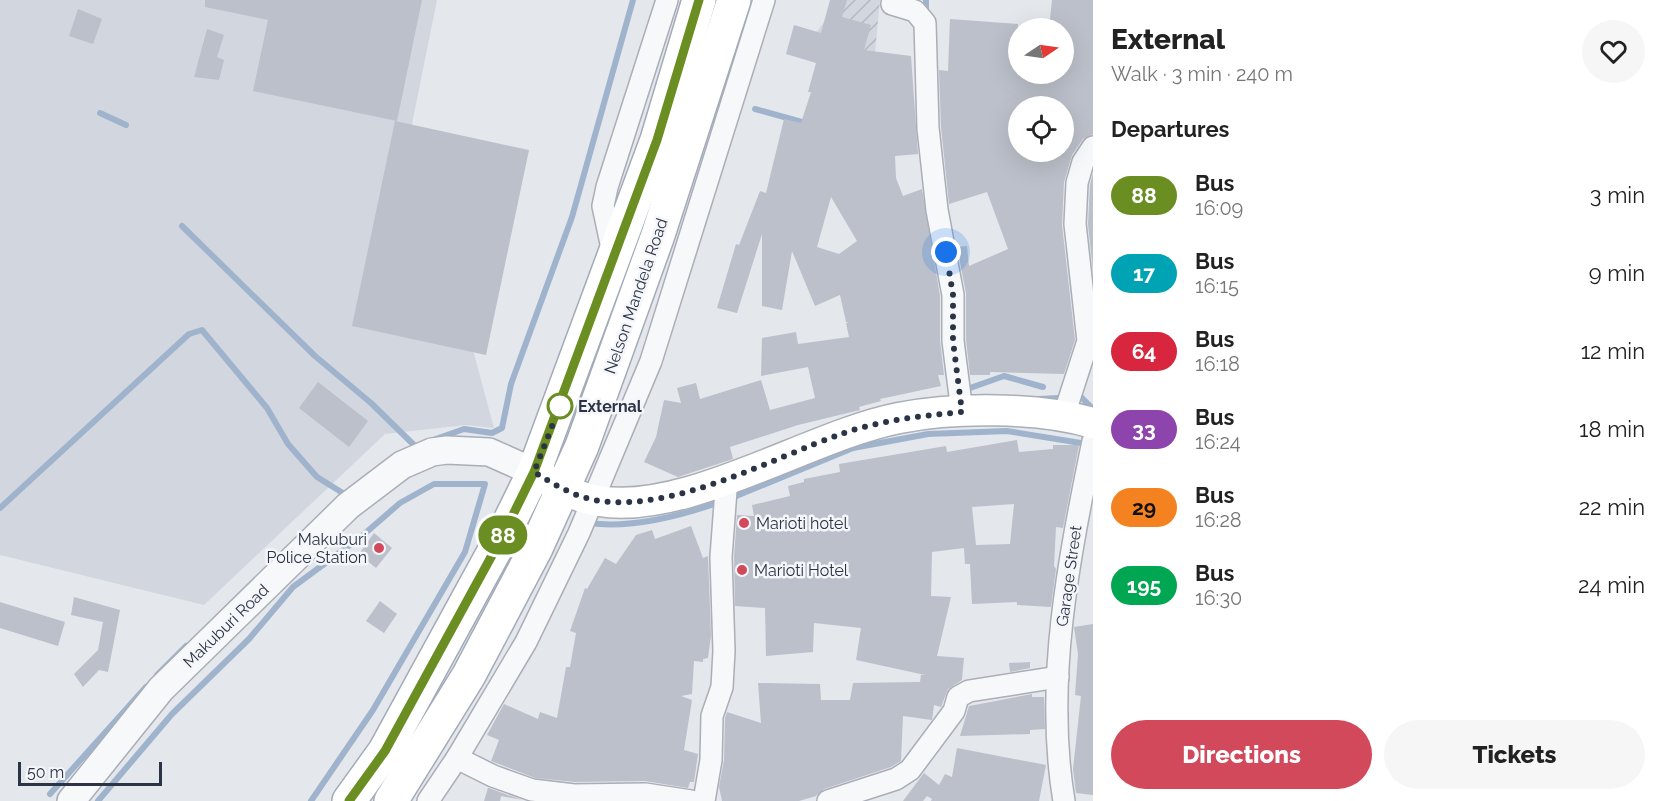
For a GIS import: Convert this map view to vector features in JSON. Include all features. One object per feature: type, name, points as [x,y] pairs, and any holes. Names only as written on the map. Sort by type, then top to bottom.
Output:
[{"type":"main road","name":"Nelson Mandela Road","points":[[349,801],[385,751],[502,537],[534,472],[657,140],[699,0]]},
{"type":"main road","name":"Nelson Mandela Road","points":[[391,801],[469,675],[536,548],[582,446],[658,235],[734,0]]},
{"type":"main road","points":[[534,472],[561,489],[593,500],[630,502],[689,491],[842,434],[899,417],[962,412],[1064,415],[1093,423]]},
{"type":"street","points":[[614,259],[603,206],[605,196],[667,0]]},
{"type":"street","points":[[428,801],[458,758],[526,642],[593,500],[651,361],[764,0]]},
{"type":"street","points":[[892,4],[915,11],[925,23],[928,128],[937,210],[953,295],[953,341],[962,412]]},
{"type":"street","points":[[1064,415],[1088,341],[1075,224],[1077,183],[1083,162],[1093,147]]},
{"type":"street","name":"Garage Street","points":[[1064,801],[1057,759],[1061,632],[1078,515],[1093,441]]},
{"type":"street","name":"Makuburi Road","points":[[71,801],[161,689],[191,658],[348,506],[402,465],[432,452],[447,450],[489,452],[534,472]]},
{"type":"street","points":[[704,801],[711,760],[712,716],[722,687],[724,651],[721,557],[727,477]]},
{"type":"street","points":[[828,801],[896,779],[910,770],[954,711],[958,697],[982,688],[1058,677]]},
{"type":"street","points":[[458,758],[493,776],[532,790],[574,795],[645,794],[691,801]]},
{"type":"shaded area","points":[[0,0],[437,0],[412,124],[494,428],[466,425],[385,434],[204,605],[0,555]]},
{"type":"shaded area","points":[[831,0],[880,0],[875,53],[812,39],[826,19]]},
{"type":"building","points":[[205,0],[422,0],[397,121],[253,91],[268,20],[205,7]]},
{"type":"building","points":[[830,0],[847,0],[842,17],[871,25],[864,50],[911,56],[918,154],[895,156],[896,178],[903,196],[922,189],[940,296],[940,341],[944,375],[938,375],[941,386],[880,399],[881,401],[859,407],[860,410],[798,425],[730,447],[733,459],[678,477],[644,462],[656,437],[664,400],[681,403],[677,388],[696,383],[700,399],[761,380],[770,410],[815,398],[808,367],[761,376],[762,338],[796,332],[798,344],[849,337],[846,323],[849,322],[846,322],[840,295],[815,306],[792,251],[782,310],[762,306],[762,234],[737,313],[717,308],[736,244],[739,245],[760,191],[766,193],[784,119],[801,123],[811,92],[808,92],[816,63],[786,54],[794,25],[821,33]],"holes":[[[831,197],[857,241],[839,254],[817,247]]]},
{"type":"building","points":[[1052,0],[1093,0],[1093,134],[1083,139],[1074,152],[1074,96],[1008,96],[1008,162],[1070,162],[1064,182],[1062,225],[1075,340],[1064,374],[990,372],[990,375],[970,375],[966,340],[966,293],[957,247],[967,246],[969,266],[1008,249],[987,192],[949,204],[941,127],[939,70],[948,71],[950,19],[1008,23],[1008,84],[1074,84],[1074,18],[1050,18]]},
{"type":"building","points":[[78,9],[102,19],[93,44],[69,36]]},
{"type":"building","points":[[207,29],[224,35],[217,57],[224,60],[219,80],[194,77]]},
{"type":"building","points":[[395,121],[529,150],[486,355],[352,326]]},
{"type":"building","points":[[1093,173],[1093,271],[1088,224],[1090,185]]},
{"type":"building","points":[[318,382],[368,421],[349,447],[299,408]]},
{"type":"building","points":[[1017,440],[1019,452],[1053,449],[1053,445],[1079,445],[1063,528],[1056,527],[1054,566],[1056,569],[1051,607],[1017,605],[1017,602],[972,604],[970,564],[965,564],[964,548],[932,552],[931,596],[951,597],[937,656],[964,658],[962,680],[948,689],[941,707],[934,705],[932,720],[903,716],[901,761],[891,767],[824,789],[816,796],[799,801],[722,801],[719,787],[724,760],[725,718],[727,712],[761,723],[758,683],[820,684],[821,700],[850,700],[853,683],[920,682],[921,675],[925,675],[856,660],[861,628],[814,623],[813,652],[766,656],[765,608],[735,606],[734,557],[737,515],[754,516],[752,505],[790,496],[788,486],[804,482],[804,479],[840,472],[839,464],[946,446],[947,452]],"holes":[[[1014,504],[1010,544],[976,545],[972,507]]]},
{"type":"building","points":[[691,526],[703,558],[708,556],[711,635],[708,658],[703,659],[703,662],[694,661],[692,694],[681,696],[692,700],[684,750],[698,754],[694,782],[690,782],[688,788],[645,781],[575,782],[535,778],[491,761],[499,740],[487,735],[504,704],[538,719],[540,712],[557,718],[566,667],[570,667],[576,633],[570,631],[585,588],[587,589],[605,558],[616,564],[636,535],[652,530],[655,539]]},
{"type":"building","points":[[374,533],[392,548],[376,568],[359,554]]},
{"type":"building","points":[[74,597],[120,610],[108,672],[99,670],[83,687],[74,674],[98,650],[103,622],[71,615]]},
{"type":"building","points":[[380,601],[397,614],[384,633],[366,621]]},
{"type":"building","points":[[0,602],[65,622],[58,646],[0,628]]},
{"type":"building","points":[[1093,624],[1093,795],[1076,793],[1073,769],[1081,696],[1075,695],[1078,654],[1074,627]]},
{"type":"building","points":[[1030,662],[1030,668],[1010,672],[1009,663]]},
{"type":"building","points":[[1032,694],[1032,697],[1044,697],[1045,729],[1030,730],[1030,734],[960,736],[969,706]]},
{"type":"building","points":[[957,748],[1046,765],[1039,801],[931,801],[932,799],[927,796],[923,801],[903,801],[924,773],[939,785],[945,774],[952,777]]},
{"type":"building","points":[[488,788],[522,800],[501,796],[500,801],[484,801]]},
{"type":"waterway","points":[[433,440],[464,429],[492,433],[502,428],[511,384],[572,217],[633,0]]},
{"type":"waterway","points":[[926,0],[926,14]]},
{"type":"waterway","points":[[755,109],[809,124]]},
{"type":"waterway","points":[[100,113],[126,125]]},
{"type":"waterway","points":[[182,226],[315,356],[371,403],[416,447],[420,445]]},
{"type":"waterway","points":[[0,508],[189,334],[202,330],[267,408],[288,444],[317,477],[346,495]]},
{"type":"waterway","points":[[963,386],[970,388],[1004,376],[1043,387]]},
{"type":"waterway","points":[[1077,393],[1093,409]]},
{"type":"waterway","points":[[1040,399],[1058,398]]},
{"type":"waterway","points":[[729,499],[853,448],[928,434],[1007,431],[1087,444]]},
{"type":"waterway","points":[[98,801],[172,714],[249,639],[293,587],[362,536],[400,503],[434,484],[485,484],[465,552],[373,710],[311,801]]},
{"type":"waterway","points":[[589,523],[638,523],[689,512],[720,502]]},
{"type":"waterway","points":[[157,675],[186,646]]},
{"type":"waterway","points":[[50,794],[146,687]]},
{"type":"bus line","name":"88","points":[[349,801],[385,751],[502,537],[534,472],[657,140],[699,0]]},
{"type":"place","name":"External","points":[[560,406]]},
{"type":"place","name":"Marioti hotel","points":[[744,523]]},
{"type":"place","name":"Makuburi Police Station","points":[[379,548]]},
{"type":"place","name":"Marioti Hotel","points":[[742,570]]},
{"type":"route","points":[[560,406],[534,472],[561,489],[602,502],[630,502],[689,491],[842,434],[899,417],[962,412],[953,341],[953,295],[946,252]]}]
